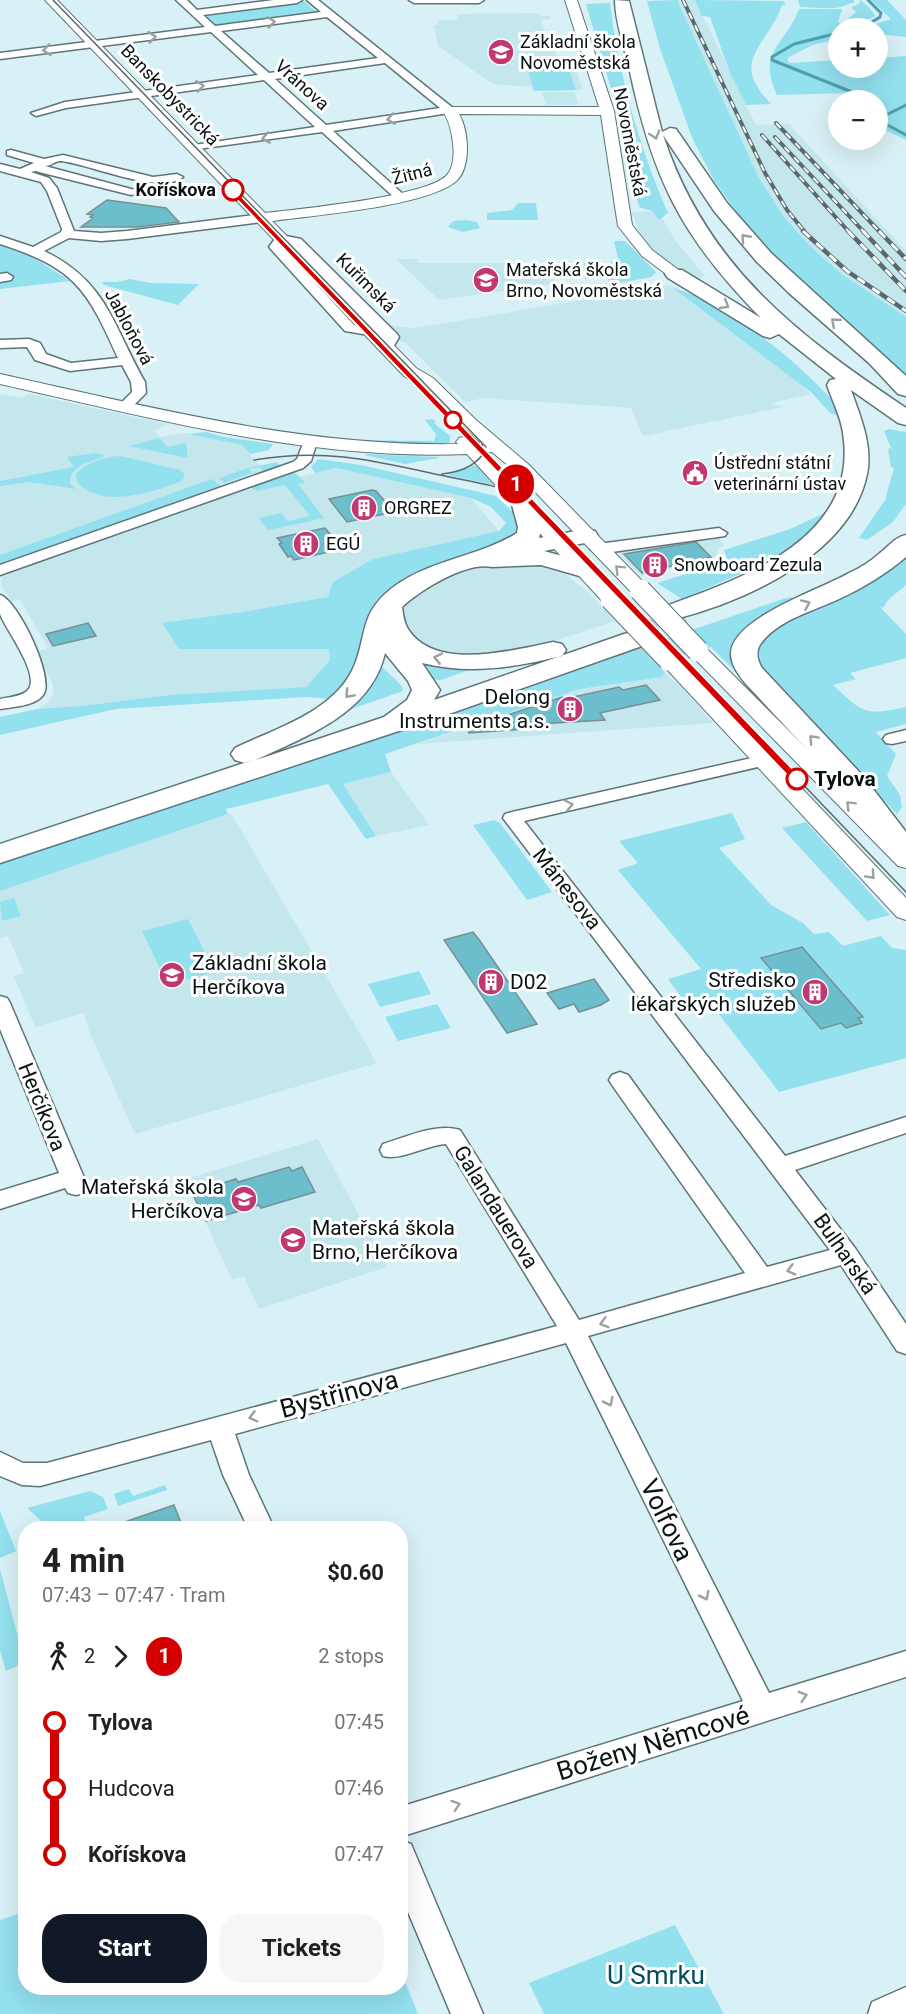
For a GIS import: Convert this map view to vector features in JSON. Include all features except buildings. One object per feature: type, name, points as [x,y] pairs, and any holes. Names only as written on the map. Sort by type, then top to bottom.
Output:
[{"type":"highway","points":[[629,1],[670,133],[696,198],[711,223],[740,263],[777,302],[862,372],[897,408]]},
{"type":"highway","points":[[629,1],[651,122],[669,178],[700,233],[754,298],[769,321],[855,405],[876,440]]},
{"type":"highway","points":[[670,133],[713,200],[746,240],[781,275],[875,357],[906,389]]},
{"type":"highway","points":[[675,274],[802,353],[843,382],[897,408]]},
{"type":"highway","points":[[754,298],[833,366],[897,408]]},
{"type":"highway","points":[[491,558],[528,536],[530,526],[524,505]]},
{"type":"highway","points":[[866,508],[843,537],[804,562],[681,616],[806,580],[837,567],[887,537],[906,519]]},
{"type":"highway","points":[[245,754],[320,717],[342,702],[356,687],[366,671],[375,642],[378,621],[390,612],[404,591],[425,578],[491,558],[548,550],[557,543],[592,542]]},
{"type":"highway","points":[[906,542],[870,572],[765,625],[747,643],[744,655],[747,667],[754,678],[853,782],[906,852]]},
{"type":"highway","points":[[491,558],[541,558],[583,569]]},
{"type":"highway","points":[[0,854],[474,696],[628,634],[500,661],[474,663],[425,655],[412,648],[395,631],[390,612]]},
{"type":"highway","points":[[390,612],[389,631],[393,646],[425,686],[426,695]]},
{"type":"highway","points":[[375,642],[381,654],[404,681],[426,695],[445,700],[474,696]]},
{"type":"highway","points":[[0,835],[578,644]]},
{"type":"highway","points":[[375,730],[410,711],[426,695]]},
{"type":"street","name":"Banskobystrická","points":[[51,0],[262,218]]},
{"type":"street","name":"Vránova","points":[[181,0],[400,197]]},
{"type":"street","points":[[195,12],[297,0]]},
{"type":"street","name":"Žitná","points":[[262,218],[400,197],[431,190],[445,185],[454,176],[458,166],[460,135],[457,121],[449,110],[312,0]]},
{"type":"street","points":[[414,0],[479,0]]},
{"type":"street","name":"Novoměstská","points":[[571,0],[608,111],[625,226],[646,253],[675,274]]},
{"type":"street","points":[[0,56],[330,14]]},
{"type":"street","points":[[36,113],[65,105],[386,60]]},
{"type":"street","points":[[194,148],[449,110],[608,111]]},
{"type":"street","points":[[11,153],[70,169]]},
{"type":"street","points":[[0,178],[27,172],[55,158],[153,180],[177,177]]},
{"type":"street","points":[[0,167],[131,192]]},
{"type":"street","points":[[27,172],[45,180],[53,190],[68,229],[67,234]]},
{"type":"street","points":[[35,251],[67,234],[101,237],[127,236],[262,218]]},
{"type":"street","name":"Kuřimská","points":[[262,218],[281,239],[386,348],[392,337],[297,242],[281,239]]},
{"type":"street","name":"Jabloňová","points":[[0,240],[35,251],[67,269],[87,288],[138,382],[139,393],[125,406]]},
{"type":"street","points":[[0,344],[28,343],[35,346],[40,357],[70,368],[126,361]]},
{"type":"street","points":[[386,348],[414,377],[427,382],[495,446],[522,468],[698,651],[906,861]]},
{"type":"street","points":[[414,377],[411,383],[416,393],[473,450],[557,543],[765,760],[906,912]]},
{"type":"street","points":[[0,379],[264,436],[383,447],[473,450],[495,446]]},
{"type":"street","points":[[0,570],[298,465],[304,461],[310,442]]},
{"type":"street","points":[[592,542],[719,533]]},
{"type":"street","points":[[0,600],[37,668],[41,684],[38,692],[28,698],[0,704]]},
{"type":"street","name":"Mánesova","points":[[765,760],[512,818],[781,1166]]},
{"type":"street","name":"Herčíkova","points":[[0,1003],[74,1183],[0,1200]]},
{"type":"street","points":[[620,1080],[761,1278]]},
{"type":"street","points":[[781,1166],[906,1125]]},
{"type":"street","name":"Galandauerova","points":[[392,1150],[432,1137],[452,1136],[573,1331]]},
{"type":"street","name":"Bulharská","points":[[781,1166],[848,1254],[906,1344]]},
{"type":"street","name":"Bystřinova","points":[[10,1469],[34,1477],[47,1474],[573,1331],[715,1287],[761,1278],[848,1254]]},
{"type":"street","name":"Volfova","points":[[573,1331],[762,1709]]},
{"type":"street","points":[[219,1426],[236,1475],[258,1521]]},
{"type":"street","name":"Boženy Němcové","points":[[408,1820],[906,1664]]},
{"type":"street","points":[[408,1874],[466,2014]]},
{"type":"street","points":[[884,2014],[906,2003]]},
{"type":"shaded area","points":[[676,0],[695,0],[756,125],[789,124],[906,251],[906,317],[843,275],[810,246],[784,217],[758,176]]},
{"type":"shaded area","name":"Základní škola Novoměstská","points":[[539,13],[540,16],[550,16],[551,19],[541,20],[549,44],[553,45],[557,59],[569,59],[574,63],[583,90],[533,91],[531,87],[493,84],[438,46],[434,25],[439,25],[438,20],[458,20],[457,14]]},
{"type":"shaded area","points":[[542,92],[575,92],[578,105],[546,105]]},
{"type":"shaded area","points":[[658,211],[675,240],[706,277],[692,279],[665,262],[645,243],[631,212]]},
{"type":"shaded area","name":"Mateřská škola Brno, Novoměstská","points":[[396,259],[418,259],[418,263],[520,263],[521,276],[554,276],[554,284],[439,300]]},
{"type":"shaded area","points":[[670,285],[716,314],[755,344],[811,394],[772,403],[784,407],[643,436],[631,408],[482,398],[466,403],[406,343],[399,341],[388,325],[412,328],[441,324]]},
{"type":"shaded area","points":[[0,394],[22,398],[29,394],[167,424],[155,431],[160,437],[186,433],[242,445],[265,472],[223,487],[220,485],[0,563]]},
{"type":"shaded area","points":[[336,468],[471,498],[499,531],[373,559],[330,660],[306,687],[169,695],[37,709],[50,701],[53,694],[53,684],[36,652],[48,648],[20,599],[11,601],[1,585],[2,577],[6,572],[219,497]]},
{"type":"shaded area","name":"Snowboard Zezula","points":[[719,537],[724,546],[719,548],[715,557],[641,576],[615,549]]},
{"type":"shaded area","points":[[520,564],[565,574],[589,593],[615,621],[527,650],[455,658],[415,645],[399,611],[420,591],[438,580],[461,572],[487,566]]},
{"type":"shaded area","points":[[665,673],[683,689],[713,723],[418,744],[580,689],[662,677]]},
{"type":"shaded area","points":[[391,772],[429,825],[376,836],[343,784]]},
{"type":"shaded area","name":"Základní škola Herčíkova","points":[[231,813],[377,1063],[135,1134],[89,1031],[84,1013],[35,1027],[14,976],[24,973],[8,936],[0,938],[0,891]]},
{"type":"shaded area","name":"Mateřská škola Brno, Herčíkova","points":[[318,1139],[387,1267],[259,1309],[244,1276],[232,1280],[186,1179]]},
{"type":"green space","points":[[303,0],[318,13],[218,28],[201,13]]},
{"type":"green space","points":[[677,0],[758,176],[784,217],[810,246],[843,275],[906,317],[906,375],[769,250],[747,227],[715,182],[693,140],[660,49],[647,1]]},
{"type":"green space","points":[[695,0],[784,1],[785,5],[782,5],[755,54],[752,64],[752,76],[771,104],[746,105],[730,73],[710,17],[702,16]]},
{"type":"green space","points":[[798,0],[854,0],[854,3],[835,8],[800,7]]},
{"type":"green space","points":[[860,0],[870,8],[875,16],[850,18],[856,12],[851,7],[859,4]]},
{"type":"green space","points":[[871,0],[887,0],[906,20],[906,37],[888,35],[888,20],[891,19]]},
{"type":"green space","points":[[610,3],[619,57],[639,136],[668,213],[659,220],[652,211],[639,207],[617,109],[586,4]]},
{"type":"green space","points":[[799,9],[842,9],[839,18],[828,18],[828,41],[813,45],[787,60],[790,63],[828,61],[828,78],[888,78],[888,57],[906,56],[906,140],[888,131],[888,90],[828,90],[828,94],[777,95],[771,80],[771,58]]},
{"type":"green space","points":[[526,64],[567,64],[576,90],[534,91]]},
{"type":"green space","points":[[518,203],[536,203],[538,220],[487,220],[487,213],[512,210]]},
{"type":"green space","points":[[453,221],[477,222],[480,228],[463,232],[448,227]]},
{"type":"green space","points":[[614,241],[625,241],[656,272],[651,277],[609,285],[607,263],[619,262]]},
{"type":"green space","points":[[0,243],[30,255],[70,281],[0,289]]},
{"type":"green space","points":[[584,263],[606,263],[607,279],[585,279]]},
{"type":"green space","points":[[130,279],[151,283],[199,284],[178,305],[104,285],[102,282]]},
{"type":"green space","points":[[672,287],[706,301],[764,338],[818,385],[849,419],[830,413],[812,393]]},
{"type":"green space","points":[[433,419],[436,422],[434,423],[450,436],[450,442],[440,445],[354,440],[434,441],[436,434],[425,420]]},
{"type":"green space","points":[[889,429],[906,432],[906,504],[893,522],[867,540],[859,538],[885,500],[894,468],[891,467],[888,449],[891,448],[884,431]]},
{"type":"green space","points":[[206,432],[273,444],[269,450],[250,454],[242,445],[189,434]]},
{"type":"green space","points":[[160,438],[167,447],[186,443],[188,458],[129,446]]},
{"type":"green space","points":[[96,453],[105,456],[81,465],[71,474],[70,483],[76,489],[29,482],[0,486],[0,481],[74,467],[67,457]]},
{"type":"green space","points":[[364,455],[439,458],[405,464]]},
{"type":"green space","points":[[120,456],[180,470],[185,474],[182,481],[143,494],[128,496],[100,495],[77,482],[76,474],[85,466],[102,459]]},
{"type":"green space","points":[[318,459],[361,465],[496,496],[513,512],[517,527],[515,536],[520,537],[462,555],[417,573],[382,595],[369,614],[355,670],[332,699],[305,697],[116,709],[0,735],[0,717],[37,709],[169,695],[306,687],[330,660],[329,649],[179,649],[162,623],[328,597],[333,582],[373,559],[499,531],[506,523],[491,507],[471,498],[336,468],[315,473],[311,467]]},
{"type":"green space","points":[[277,462],[282,468],[0,566],[0,555],[212,479],[223,487],[264,472],[260,467],[249,469],[252,473],[224,483],[219,478],[248,468]]},
{"type":"green space","points":[[479,464],[494,485],[447,475]]},
{"type":"green space","points":[[294,472],[305,482],[298,484],[324,518],[268,530],[259,518],[281,513],[288,521],[310,516],[285,485],[257,491],[250,487]]},
{"type":"green space","points":[[840,506],[828,525],[763,564],[682,599],[657,583],[728,561],[724,550],[790,529]]},
{"type":"green space","points":[[906,551],[906,585],[888,600],[883,608],[879,606],[906,634],[906,658],[850,673],[856,679],[833,685],[851,702],[865,710],[882,711],[906,707],[906,724],[876,732],[896,754],[887,776],[900,795],[902,807],[897,814],[757,669],[757,644],[774,627]]},
{"type":"green space","points":[[789,597],[796,598],[743,638],[760,696],[711,647],[656,663],[665,673],[662,677],[580,689],[385,754],[391,772],[343,784],[376,836],[366,839],[328,784],[226,809],[228,814],[0,891],[0,863]]},
{"type":"green space","points":[[404,649],[475,668],[441,680],[430,679]]},
{"type":"green space","points":[[380,665],[402,686],[403,691],[340,713]]},
{"type":"green space","points":[[732,813],[745,839],[719,848],[771,905],[803,923],[814,934],[829,932],[843,946],[881,936],[892,948],[906,950],[906,1058],[779,1092],[711,1004],[690,1009],[668,979],[701,969],[618,870],[638,863],[619,841]]},
{"type":"green space","points":[[494,820],[500,823],[552,892],[527,900],[473,825]]},
{"type":"green space","points":[[806,822],[890,915],[867,921],[782,828]]},
{"type":"green space","points":[[14,898],[21,916],[2,921],[0,902]]},
{"type":"green space","points":[[188,919],[215,972],[168,985],[142,931]]},
{"type":"green space","points":[[419,971],[431,994],[380,1007],[368,984]]},
{"type":"green space","points":[[437,1004],[451,1028],[398,1041],[385,1017]]},
{"type":"green space","points":[[165,1485],[167,1490],[118,1506],[114,1494],[129,1489],[133,1496]]},
{"type":"green space","points":[[90,1491],[103,1497],[108,1509],[84,1517],[85,1521],[41,1521],[27,1508]]},
{"type":"green space","points":[[0,1511],[16,1551],[0,1558]]},
{"type":"green space","points":[[0,1569],[18,1637],[18,1666],[6,1671],[0,1651]]},
{"type":"green space","points":[[18,1914],[18,1995],[408,1995],[408,1989],[418,2014],[0,2014],[0,1920]]},
{"type":"green space","name":"U Smrku","points":[[675,1925],[724,2014],[544,2014],[529,1983]]},
{"type":"waterway","points":[[868,0],[881,13],[878,18]]},
{"type":"waterway","points":[[828,36],[794,44],[772,57],[772,60],[847,90]]},
{"type":"waterway","points":[[888,114],[906,105]]},
{"type":"waterway","points":[[888,125],[906,135]]},
{"type":"tunnel","points":[[633,640],[687,622]]},
{"type":"tram line","points":[[53,0],[486,447]]},
{"type":"tram line","name":"1","points":[[233,190],[797,779]]},
{"type":"tram line","points":[[482,444],[483,450]]},
{"type":"tram line","points":[[442,474],[475,463],[483,454],[483,450]]},
{"type":"tram line","points":[[483,450],[906,892]]},
{"type":"tram line","points":[[254,460],[303,455],[348,457],[482,484],[524,496]]},
{"type":"railway","points":[[683,0],[765,173],[787,210],[805,232]]},
{"type":"railway","points":[[776,123],[880,232]]},
{"type":"railway","points":[[762,135],[849,232]]},
{"type":"railway","points":[[775,137],[864,232]]},
{"type":"railway","points":[[803,231],[847,271],[906,311]]},
{"type":"railway","points":[[848,231],[906,291]]},
{"type":"railway","points":[[863,231],[906,277]]},
{"type":"railway","points":[[879,231],[906,259]]},
{"type":"place","name":"Základní škola Novoměstská","points":[[501,52]]},
{"type":"place","name":"Kořískova","points":[[233,190]]},
{"type":"place","name":"Mateřská škola Brno, Novoměstská","points":[[486,280]]},
{"type":"place","name":"Ústřední státní veterinární ústav","points":[[695,473]]},
{"type":"place","name":"ORGREZ","points":[[364,508]]},
{"type":"place","name":"EGÚ","points":[[306,544]]},
{"type":"place","name":"Snowboard Zezula","points":[[655,565]]},
{"type":"place","name":"Delong Instruments a.s.","points":[[570,709]]},
{"type":"place","name":"Tylova","points":[[797,779]]},
{"type":"place","name":"Základní škola Herčíkova","points":[[172,975]]},
{"type":"place","name":"D02","points":[[491,982]]},
{"type":"place","name":"Středisko lékařských služeb","points":[[815,992]]},
{"type":"place","name":"Mateřská škola Herčíkova","points":[[244,1199]]},
{"type":"place","name":"Mateřská škola Brno, Herčíkova","points":[[293,1240]]}]
